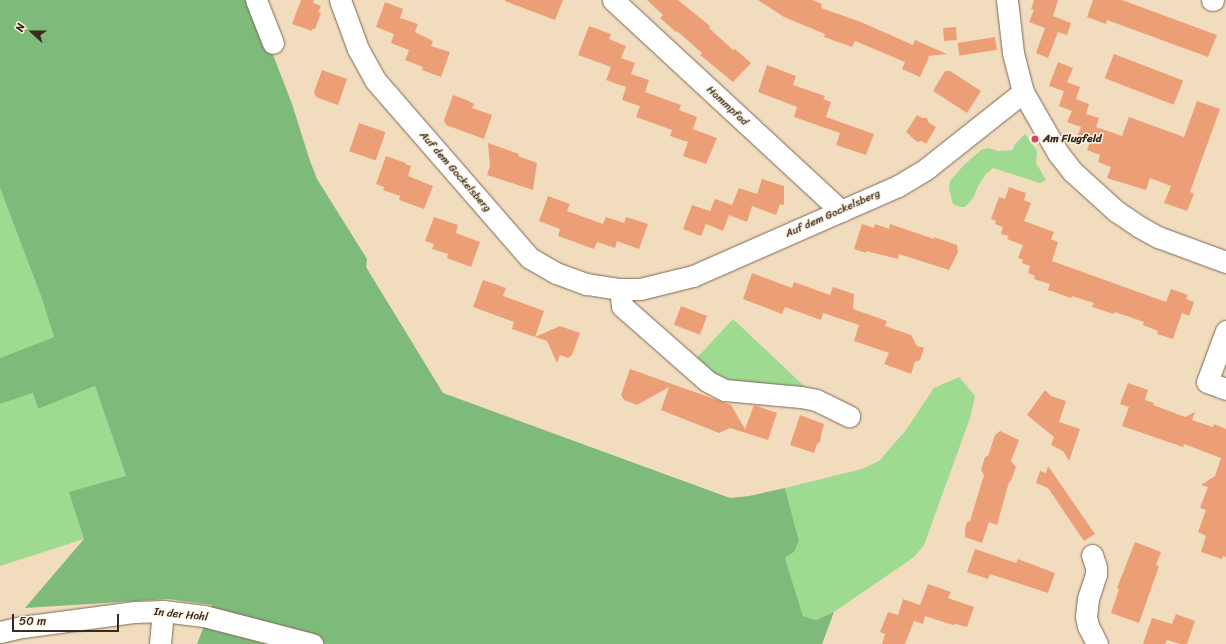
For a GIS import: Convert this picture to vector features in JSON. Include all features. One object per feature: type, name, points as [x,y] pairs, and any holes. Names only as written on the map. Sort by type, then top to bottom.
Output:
[{"type":"street","points":[[256,0],[273,43]]},
{"type":"street","name":"Auf dem Gockelsberg","points":[[340,0],[358,49],[375,80],[530,258],[556,273],[587,284],[640,289],[693,276],[898,186],[926,169],[1024,92]]},
{"type":"street","name":"Hammpfad","points":[[613,0],[840,211]]},
{"type":"street","points":[[1007,0],[1013,53],[1024,92],[1058,153],[1073,172],[1116,211],[1158,237],[1226,262]]},
{"type":"street","points":[[620,288],[622,306],[707,381],[725,390],[801,397],[816,400],[849,416]]},
{"type":"street","points":[[1217,386],[1226,331]]},
{"type":"street","points":[[1092,555],[1096,567],[1096,574],[1088,598],[1086,617],[1088,626],[1097,644]]},
{"type":"street","points":[[160,644],[163,611]]},
{"type":"street","name":"In der Hohl","points":[[0,632],[22,627],[135,612],[163,611],[204,616],[312,644]]},
{"type":"green space","points":[[0,0],[252,0],[292,104],[317,179],[367,259],[366,267],[443,393],[730,498],[749,496],[785,488],[799,541],[794,552],[785,558],[803,616],[816,620],[834,612],[822,644],[197,644],[212,605],[168,599],[25,608],[84,539],[69,492],[126,476],[95,386],[38,409],[33,393],[0,404],[0,358],[54,337],[42,299],[0,188]]},
{"type":"green space","points":[[1025,134],[1037,151],[1036,163],[1046,180],[1040,183],[993,168],[986,174],[978,186],[973,198],[965,207],[960,207],[953,204],[949,189],[950,181],[964,165],[981,150],[989,148],[998,151],[1013,150],[1014,145]]},
{"type":"green space","points":[[0,188],[42,299],[54,337],[0,358]]},
{"type":"green space","points":[[733,319],[804,386],[802,390],[738,386],[692,363]]},
{"type":"green space","points":[[959,377],[975,396],[970,418],[924,545],[914,557],[834,612],[816,620],[803,616],[785,558],[794,552],[799,541],[785,488],[862,469],[879,461],[906,430],[934,388]]},
{"type":"green space","points":[[95,386],[126,476],[84,539],[0,566],[0,404],[33,393],[38,409]]},
{"type":"building","points":[[301,0],[314,0],[313,3],[321,6],[318,12],[321,13],[315,29],[312,29],[312,31],[292,24]]},
{"type":"building","points":[[505,0],[563,0],[555,20]]},
{"type":"building","points":[[647,0],[678,0],[710,26],[709,28],[733,50],[735,49],[751,63],[733,82],[700,55],[702,53],[660,18],[663,15]]},
{"type":"building","points":[[758,0],[812,0],[822,4],[821,8],[861,22],[913,45],[915,40],[947,54],[927,56],[929,57],[920,77],[902,69],[905,62],[855,41],[852,47],[824,37],[825,34],[784,17]]},
{"type":"building","points":[[1034,0],[1058,0],[1053,16],[1071,23],[1067,35],[1058,32],[1048,58],[1036,53],[1045,28],[1029,22],[1034,10],[1031,9]]},
{"type":"building","points":[[1093,0],[1122,0],[1217,35],[1208,57],[1107,20],[1106,24],[1087,17]]},
{"type":"building","points":[[385,2],[403,9],[400,18],[418,24],[415,32],[433,41],[431,46],[450,52],[441,77],[422,70],[423,67],[405,60],[409,50],[391,43],[394,34],[376,27]]},
{"type":"building","points":[[589,26],[611,34],[609,39],[626,46],[621,58],[635,63],[631,74],[649,80],[645,92],[681,105],[679,110],[697,117],[693,129],[717,138],[706,164],[683,156],[688,142],[670,136],[672,130],[636,117],[640,106],[622,100],[626,87],[606,80],[611,67],[578,55]]},
{"type":"building","points":[[956,27],[957,40],[944,41],[943,28]]},
{"type":"building","points":[[995,37],[997,50],[960,56],[957,43]]},
{"type":"building","points":[[1114,54],[1183,81],[1174,105],[1105,78]]},
{"type":"building","points":[[1058,62],[1073,68],[1067,82],[1080,87],[1076,99],[1089,104],[1086,114],[1099,118],[1096,127],[1122,136],[1129,117],[1184,137],[1197,101],[1220,109],[1190,192],[1194,194],[1187,211],[1164,203],[1171,186],[1150,178],[1146,190],[1107,178],[1111,167],[1098,162],[1100,155],[1087,150],[1090,142],[1077,137],[1081,127],[1067,122],[1072,111],[1059,106],[1064,91],[1049,86]]},
{"type":"building","points":[[767,65],[796,76],[793,85],[825,96],[823,99],[831,102],[826,117],[874,134],[866,155],[836,145],[840,133],[794,117],[797,107],[758,92]]},
{"type":"building","points":[[322,70],[347,79],[338,105],[316,97],[314,92]]},
{"type":"building","points":[[945,71],[950,71],[981,91],[967,113],[933,91]]},
{"type":"building","points":[[453,95],[474,104],[472,108],[492,115],[484,139],[446,125],[444,120]]},
{"type":"building","points":[[917,115],[922,118],[927,118],[928,122],[936,127],[926,144],[922,141],[917,142],[906,132]]},
{"type":"building","points":[[359,123],[385,132],[376,160],[349,151]]},
{"type":"building","points":[[488,143],[519,154],[518,156],[537,163],[533,190],[487,175],[490,166]]},
{"type":"building","points":[[386,156],[411,166],[408,176],[433,186],[424,209],[399,200],[400,196],[383,190],[384,187],[376,184]]},
{"type":"building","points":[[762,179],[784,186],[784,205],[780,204],[776,215],[752,206],[747,222],[729,215],[723,231],[706,224],[701,236],[683,229],[692,205],[710,211],[715,199],[732,205],[739,188],[757,194]]},
{"type":"building","points":[[1009,187],[1026,193],[1024,200],[1031,203],[1024,221],[1054,232],[1051,239],[1058,242],[1052,261],[1166,302],[1171,289],[1188,295],[1186,299],[1194,302],[1189,316],[1182,313],[1173,339],[1157,334],[1158,331],[1143,325],[1144,322],[1115,312],[1114,314],[1092,307],[1094,303],[1072,296],[1071,298],[1048,290],[1050,284],[1034,279],[1035,276],[1028,273],[1030,266],[1022,263],[1023,260],[1018,258],[1023,245],[1007,239],[1009,236],[1001,234],[1003,227],[995,224],[996,221],[991,219],[999,197],[1005,199]]},
{"type":"building","points":[[548,196],[570,204],[567,211],[603,224],[606,217],[624,223],[626,217],[648,224],[639,249],[617,241],[615,248],[597,242],[594,249],[558,236],[560,229],[539,221]]},
{"type":"building","points":[[434,217],[458,225],[456,233],[480,242],[471,267],[447,258],[448,254],[432,249],[434,244],[425,241]]},
{"type":"building","points":[[862,224],[874,228],[875,224],[889,229],[890,224],[957,245],[958,252],[949,270],[899,254],[898,259],[866,251],[866,253],[854,249]]},
{"type":"building","points":[[752,273],[792,288],[794,282],[830,295],[833,287],[854,294],[853,309],[887,321],[885,326],[911,335],[917,346],[924,348],[920,360],[915,362],[911,374],[884,364],[889,353],[854,341],[859,325],[823,313],[821,320],[785,307],[782,314],[743,299]]},
{"type":"building","points":[[483,280],[506,288],[503,296],[544,311],[535,337],[512,329],[514,322],[473,307]]},
{"type":"building","points":[[681,306],[707,316],[700,335],[674,325]]},
{"type":"building","points":[[560,326],[580,333],[572,355],[568,358],[560,355],[557,363],[547,341],[535,337]]},
{"type":"building","points":[[630,369],[731,405],[745,429],[754,405],[777,413],[768,440],[730,428],[719,433],[661,410],[669,387],[637,405],[624,400],[621,395]]},
{"type":"building","points":[[1128,383],[1148,390],[1145,400],[1154,403],[1153,405],[1185,417],[1195,412],[1192,420],[1213,427],[1214,424],[1226,429],[1226,557],[1223,556],[1222,559],[1201,552],[1206,536],[1198,532],[1206,510],[1200,508],[1208,487],[1201,485],[1215,476],[1221,458],[1184,444],[1183,447],[1122,426],[1129,407],[1120,404]]},
{"type":"building","points":[[1045,390],[1051,396],[1066,401],[1059,422],[1080,429],[1069,461],[1063,451],[1051,445],[1054,437],[1027,415]]},
{"type":"building","points":[[800,415],[824,424],[820,442],[817,444],[814,453],[790,445]]},
{"type":"building","points":[[1000,431],[1019,440],[1011,461],[1016,467],[1011,481],[1009,482],[997,525],[989,522],[982,543],[965,537],[965,529],[967,522],[970,521],[984,475],[981,470],[985,457],[988,456],[995,435]]},
{"type":"building","points":[[1048,466],[1095,534],[1084,541],[1048,488],[1036,483],[1040,471],[1046,473]]},
{"type":"building","points":[[1135,542],[1161,552],[1156,565],[1159,566],[1139,623],[1111,613],[1119,589],[1117,588]]},
{"type":"building","points":[[975,549],[1016,563],[1018,559],[1055,573],[1048,593],[990,574],[988,579],[967,572]]},
{"type":"building","points":[[928,584],[951,592],[948,598],[974,607],[967,627],[956,624],[953,625],[925,616],[923,624],[914,621],[905,644],[882,644],[885,634],[880,632],[888,612],[898,615],[903,599],[920,605]]},
{"type":"building","points":[[1176,614],[1195,621],[1187,644],[1180,644],[1167,640],[1165,644],[1143,644],[1152,618],[1172,624]]},
{"type":"place","name":"Am Flugfeld","points":[[1035,139]]}]
